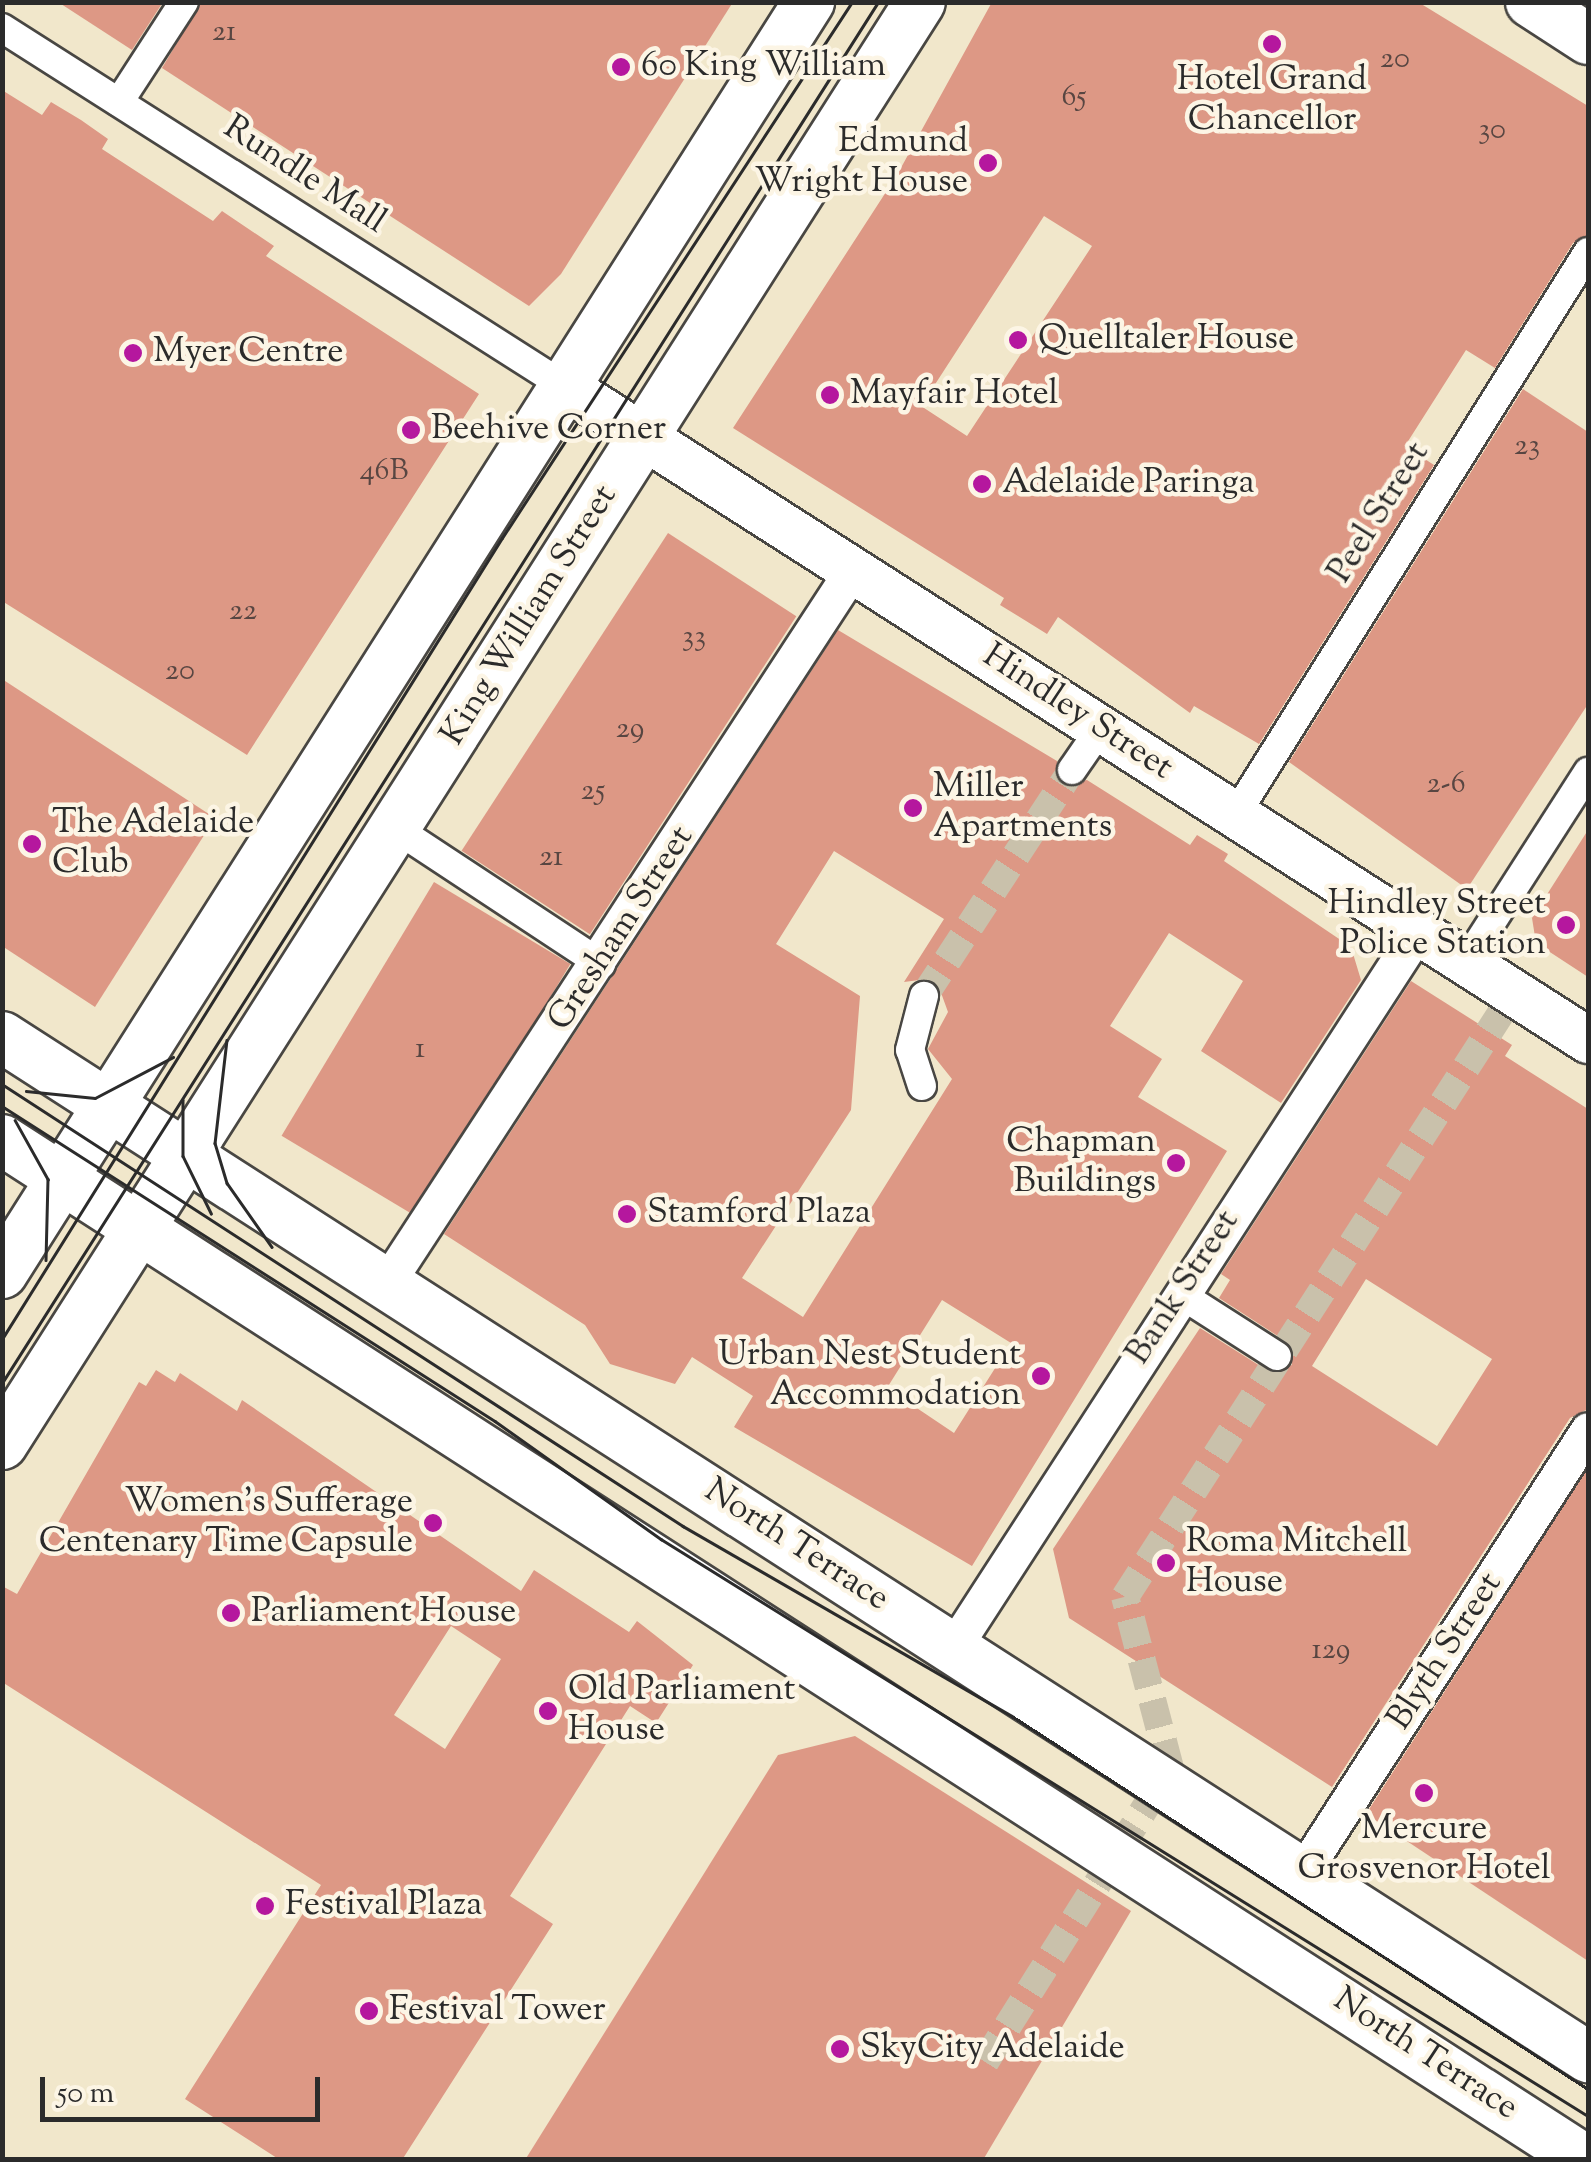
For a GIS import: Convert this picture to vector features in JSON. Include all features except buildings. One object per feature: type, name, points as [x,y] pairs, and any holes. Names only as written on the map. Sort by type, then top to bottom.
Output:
[{"type":"main road","points":[[2,1273],[809,2]]},
{"type":"main road","name":"King William Street","points":[[2,1444],[920,2]]},
{"type":"main road","points":[[1532,2],[1588,39]]},
{"type":"main road","name":"North Terrace","points":[[2,1037],[1588,2057]]},
{"type":"main road","name":"North Terrace","points":[[2,1140],[1581,2144]]},
{"type":"street","points":[[119,102],[184,2]]},
{"type":"street","name":"Rundle Mall","points":[[2,28],[566,387]]},
{"type":"street","name":"Peel Street","points":[[1236,814],[1588,252]]},
{"type":"street","name":"Hindley Street","points":[[566,387],[1588,1040]]},
{"type":"street","name":"Gresham Street","points":[[386,1284],[601,964],[853,570]]},
{"type":"street","points":[[1072,770],[1101,728]]},
{"type":"street","points":[[1466,962],[1588,772]]},
{"type":"street","points":[[396,828],[601,964]]},
{"type":"street","name":"Bank Street","points":[[953,1648],[1418,931]]},
{"type":"street","points":[[922,1086],[910,1050],[924,996]]},
{"type":"street","points":[[1180,1294],[1277,1356]]},
{"type":"street","name":"Blyth Street","points":[[1302,1873],[1588,1430]]},
{"type":"tunnel","points":[[924,996],[1072,770]]},
{"type":"tunnel","points":[[985,2062],[1170,1768],[1125,1597],[1514,993]]},
{"type":"tram line","points":[[2,1339],[502,538],[852,2]]},
{"type":"tram line","points":[[2,1383],[878,2]]},
{"type":"tram line","points":[[227,1040],[215,1143],[227,1183],[272,1247]]},
{"type":"tram line","points":[[26,1091],[95,1098],[173,1057]]},
{"type":"tram line","points":[[2,1084],[683,1526],[1012,1716],[1588,2089]]},
{"type":"tram line","points":[[183,1100],[183,1156],[211,1213]]},
{"type":"tram line","points":[[2,1106],[495,1421],[661,1539],[1588,2116]]},
{"type":"tram line","points":[[15,1120],[48,1179],[46,1260]]},
{"type":"place","name":"Hotel Grand Chancellor","points":[[1272,44]]},
{"type":"place","name":"60 King William","points":[[621,67]]},
{"type":"place","name":"Edmund Wright House","points":[[988,163]]},
{"type":"place","name":"Quelltaler House","points":[[1018,340]]},
{"type":"place","name":"Myer Centre","points":[[133,353]]},
{"type":"place","name":"Mayfair Hotel","points":[[830,395]]},
{"type":"place","name":"Beehive Corner","points":[[411,430]]},
{"type":"place","name":"Adelaide Paringa","points":[[982,484]]},
{"type":"place","name":"Miller Apartments","points":[[913,808]]},
{"type":"place","name":"The Adelaide Club","points":[[32,844]]},
{"type":"place","name":"Hindley Street Police Station","points":[[1566,925]]},
{"type":"place","name":"Chapman Buildings","points":[[1176,1163]]},
{"type":"place","name":"Stamford Plaza","points":[[627,1214]]},
{"type":"place","name":"Urban Nest Student Accommodation","points":[[1041,1376]]},
{"type":"place","name":"Women's Sufferage Centenary Time Capsule","points":[[433,1523]]},
{"type":"place","name":"Roma Mitchell House","points":[[1166,1563]]},
{"type":"place","name":"Parliament House","points":[[231,1613]]},
{"type":"place","name":"Old Parliament House","points":[[548,1711]]},
{"type":"place","name":"Mercure Grosvenor Hotel","points":[[1424,1793]]},
{"type":"place","name":"Festival Plaza","points":[[265,1906]]},
{"type":"place","name":"Festival Tower","points":[[369,2011]]},
{"type":"place","name":"SkyCity Adelaide","points":[[840,2049]]}]
